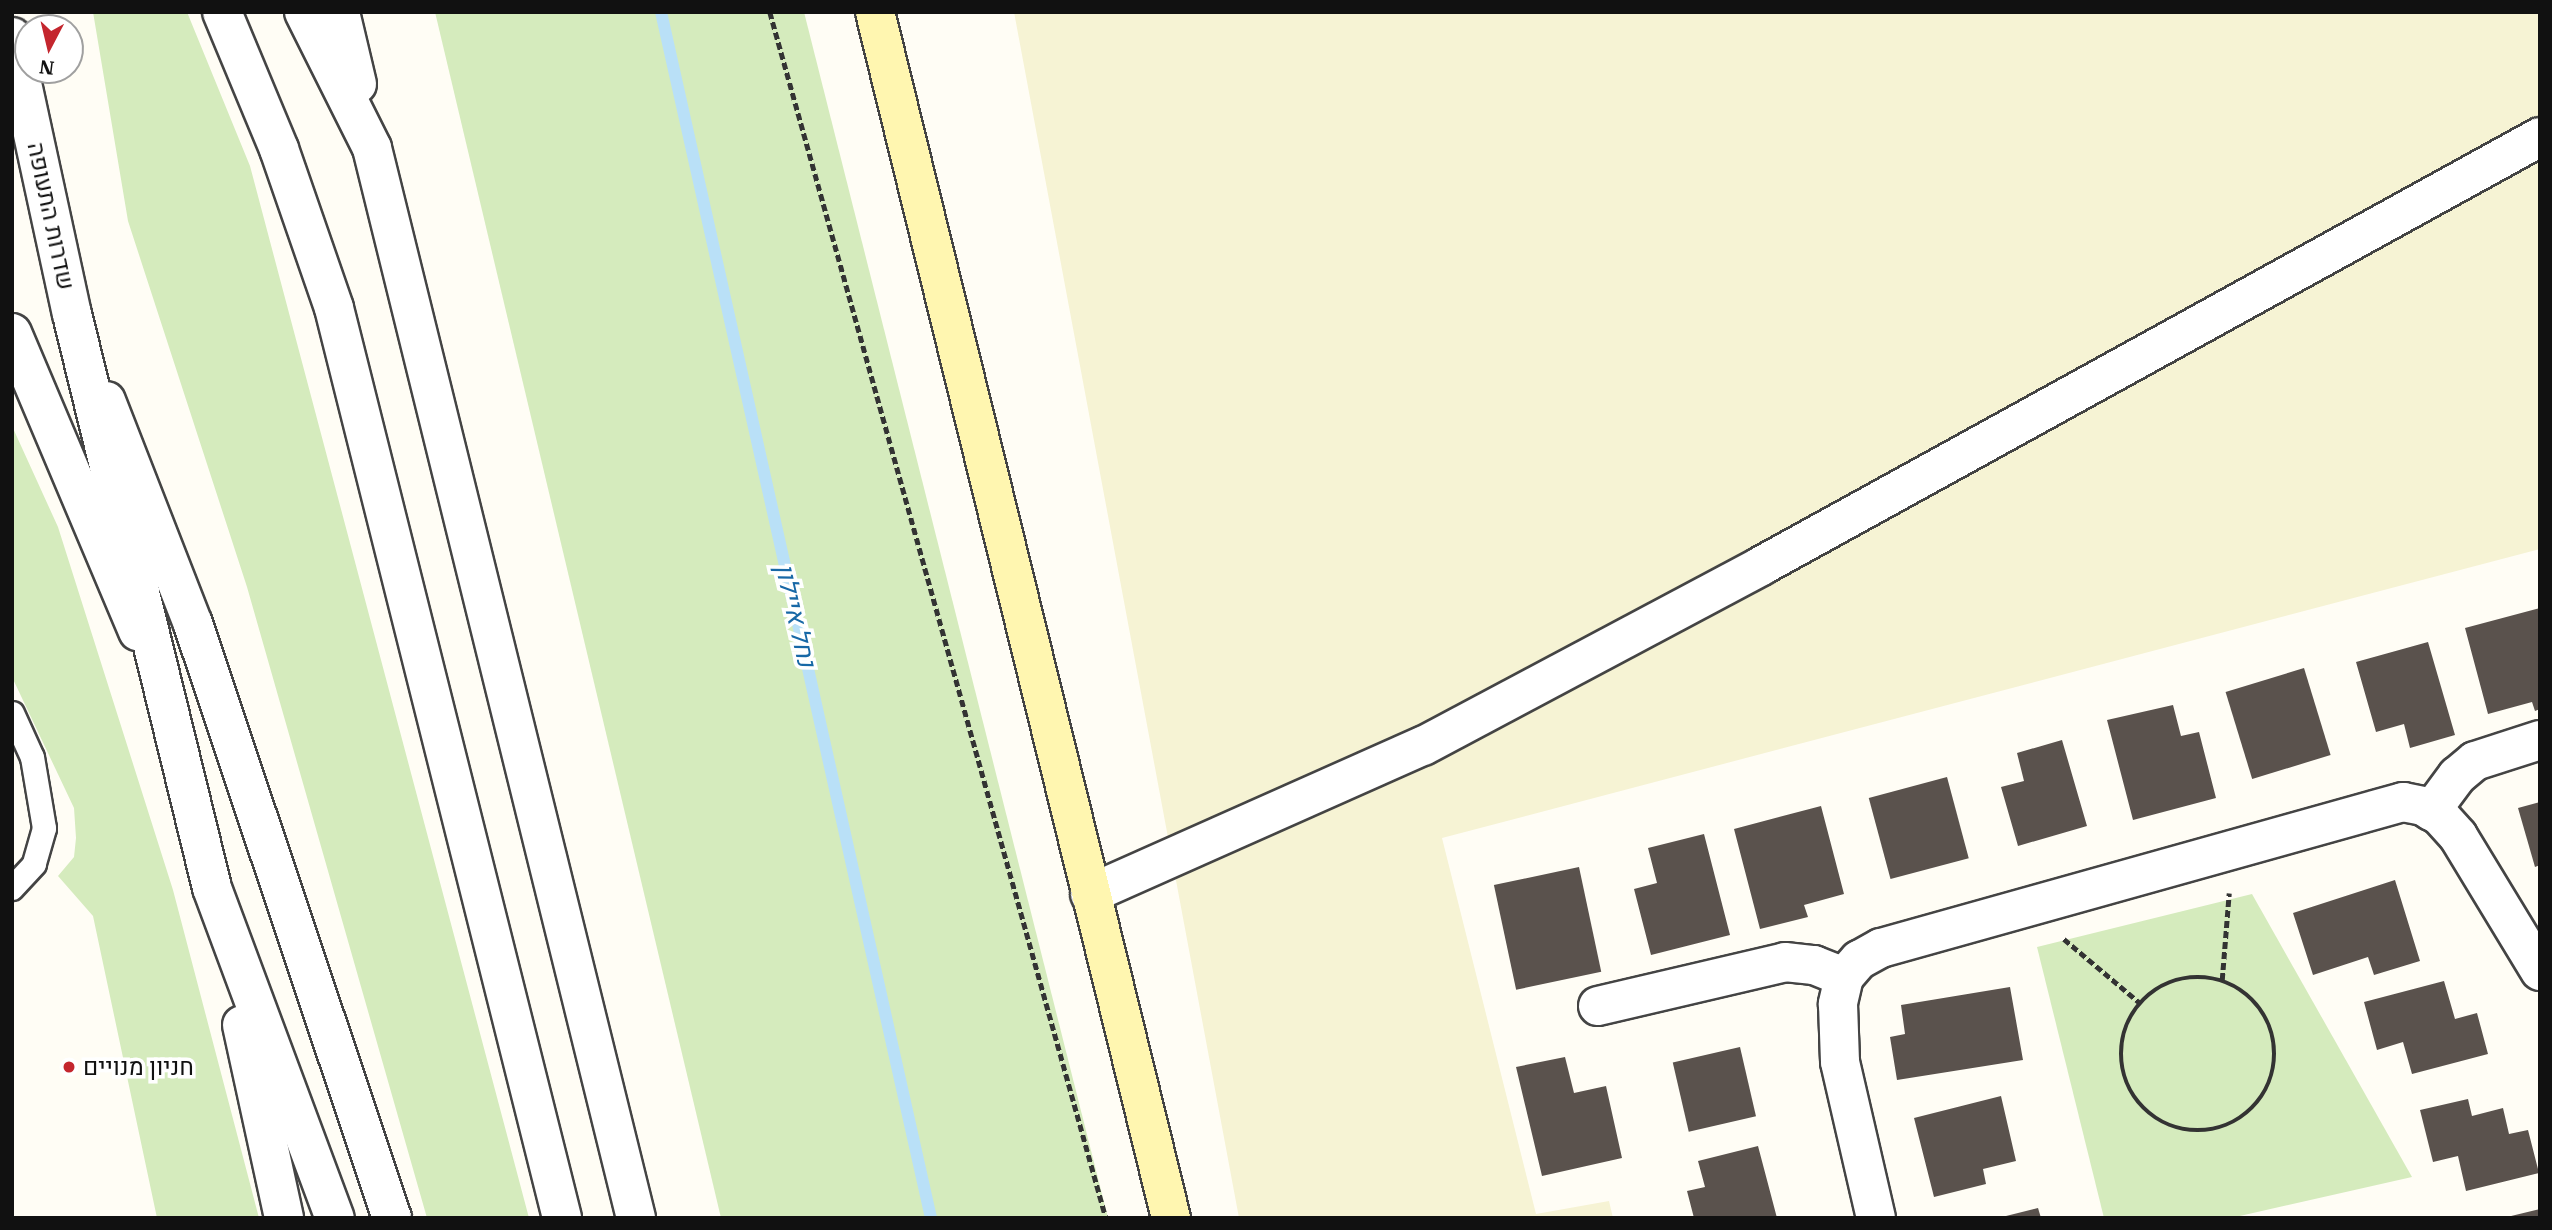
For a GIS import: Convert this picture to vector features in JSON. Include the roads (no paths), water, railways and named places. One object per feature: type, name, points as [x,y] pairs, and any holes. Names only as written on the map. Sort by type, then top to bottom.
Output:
[{"type":"main road","points":[[875,12],[1171,1218]]},
{"type":"street","points":[[222,12],[279,149],[334,308],[562,1218]]},
{"type":"street","points":[[304,12],[372,148]]},
{"type":"street","points":[[340,12],[636,1218]]},
{"type":"street","name":"שדרות התעופה","points":[[12,37],[72,314]]},
{"type":"street","points":[[1090,894],[1423,747],[1785,553],[2540,137]]},
{"type":"street","points":[[72,314],[168,700],[284,1218]]},
{"type":"street","points":[[72,314],[193,624],[390,1209]]},
{"type":"street","points":[[12,333],[168,700]]},
{"type":"street","points":[[2431,811],[2457,776],[2475,761],[2540,740]]},
{"type":"street","points":[[1876,1218],[1840,1062],[1837,1014],[1843,977],[1859,960],[1881,948],[2403,802],[2431,811],[2458,836],[2540,971]]},
{"type":"street","points":[[212,888],[335,1218]]},
{"type":"street","points":[[1598,1006],[1785,962],[1814,965],[1843,977]]},
{"type":"lane","points":[[12,713],[32,757],[44,828],[34,864],[12,888]]},
{"type":"waterway","name":"נחל איילון","points":[[661,12],[931,1218]]},
{"type":"place","name":"חניון מנויים","points":[[69,1067]]}]
